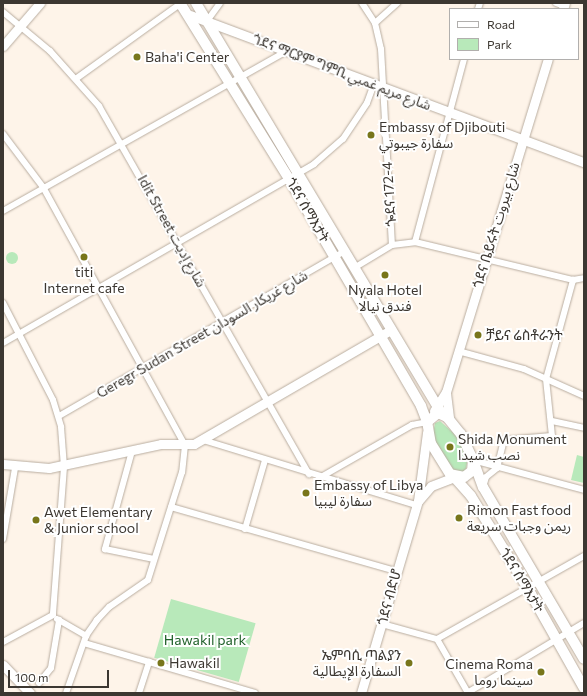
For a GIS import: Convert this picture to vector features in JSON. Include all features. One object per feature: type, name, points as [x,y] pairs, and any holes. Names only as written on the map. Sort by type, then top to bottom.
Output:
[{"type":"main road","name":"ጎደና ሰማእታት","points":[[180,3],[190,15],[289,179],[421,406],[435,418],[473,460],[483,487],[584,659]]},
{"type":"main road","name":"ጎደና ሰማእታት","points":[[196,3],[242,74],[390,330],[435,418],[435,455],[471,496],[528,587],[584,688]]},
{"type":"main road","points":[[454,477],[468,475],[473,460]]},
{"type":"street","points":[[3,46],[40,3]]},
{"type":"street","points":[[77,78],[180,3]]},
{"type":"street","points":[[207,21],[220,3]]},
{"type":"street","name":"ጐደና 172-4","points":[[362,3],[375,23],[380,49],[378,85],[392,245]]},
{"type":"street","points":[[375,23],[397,3]]},
{"type":"street","name":"Idit Street شارع إديت","points":[[3,12],[21,25],[77,78],[122,142],[177,244],[224,321],[309,474]]},
{"type":"street","name":"ጎደና ማርያም ግምቢ شارع مريم غمبي","points":[[190,15],[288,50],[449,113],[584,162]]},
{"type":"street","points":[[3,211],[242,74],[288,50]]},
{"type":"street","points":[[415,242],[464,60]]},
{"type":"street","name":"ጎደና ቤይሩት شارع بيروت","points":[[446,392],[522,139],[548,60]]},
{"type":"street","points":[[3,343],[300,172],[343,139],[378,85]]},
{"type":"street","points":[[3,134],[43,187],[144,369],[184,445],[182,472],[154,559],[143,586],[109,607],[86,636],[66,693]]},
{"type":"street","points":[[354,268],[392,245],[415,242],[573,280],[584,278]]},
{"type":"street","name":"Geregr Sudan Street شارع غريكار السودان","points":[[59,416],[144,369],[345,251]]},
{"type":"street","points":[[483,487],[486,476],[497,468],[504,440],[549,438],[552,436],[552,421],[546,379],[573,280]]},
{"type":"street","points":[[3,303],[20,333],[59,416],[64,467],[53,615]]},
{"type":"street","points":[[3,464],[15,468],[64,467],[161,444],[184,445],[203,440],[390,330]]},
{"type":"street","points":[[458,351],[546,379],[584,396]]},
{"type":"street","points":[[435,418],[446,392]]},
{"type":"street","points":[[417,503],[435,418],[446,392]]},
{"type":"street","points":[[320,477],[412,425],[435,418]]},
{"type":"street","points":[[552,421],[584,428]]},
{"type":"street","points":[[203,440],[309,474],[417,503]]},
{"type":"street","points":[[132,451],[105,549],[154,559]]},
{"type":"street","points":[[245,529],[265,460]]},
{"type":"street","points":[[473,460],[497,468],[584,490]]},
{"type":"street","points":[[3,539],[15,468]]},
{"type":"street","points":[[417,503],[431,486],[454,477]]},
{"type":"street","name":"ጎደና ብድሆ","points":[[361,693],[417,503]]},
{"type":"street","points":[[171,507],[396,571]]},
{"type":"street","points":[[382,624],[437,639],[584,556]]},
{"type":"street","points":[[53,615],[86,636]]},
{"type":"street","points":[[3,642],[53,615]]},
{"type":"street","points":[[39,683],[51,668],[59,620]]},
{"type":"street","points":[[437,639],[467,693],[584,623]]},
{"type":"street","points":[[84,643],[255,693]]},
{"type":"street","points":[[139,693],[149,662]]},
{"type":"street","points":[[3,665],[30,693]]},
{"type":"green space","points":[[10,252],[14,252],[18,258],[14,264],[10,264],[6,260],[6,256]]},
{"type":"green space","points":[[440,421],[458,437],[468,459],[465,473],[452,471],[438,452],[433,433],[435,423]]},
{"type":"green space","points":[[577,455],[584,457],[584,483],[571,480]]},
{"type":"green space","name":"Hawakil park","points":[[171,599],[256,623],[239,682],[154,658]]},
{"type":"place","name":"Baha'i Center","points":[[137,57]]},
{"type":"place","name":"Embassy of Djibouti سفارة جيبوتي","points":[[371,135]]},
{"type":"place","name":"titi Internet cafe","points":[[84,257]]},
{"type":"place","name":"Nyala Hotel فندق نيالا","points":[[385,275]]},
{"type":"place","name":"ቻይና ሬስቶራንት","points":[[478,335]]},
{"type":"place","name":"Shida Monument نصب شيدا","points":[[450,447]]},
{"type":"place","name":"Embassy of Libya سفارة ليبيا","points":[[306,493]]},
{"type":"place","name":"Rimon Fast food ريمن وجبات سريعة","points":[[459,518]]},
{"type":"place","name":"Awet Elementary & Junior school","points":[[36,520]]},
{"type":"place","name":"Hawakil","points":[[161,663]]},
{"type":"place","name":"ኤምባሲ ጣልያን السفارة الإيطالية","points":[[409,663]]},
{"type":"place","name":"Cinema Roma سينما روما","points":[[541,672]]}]
